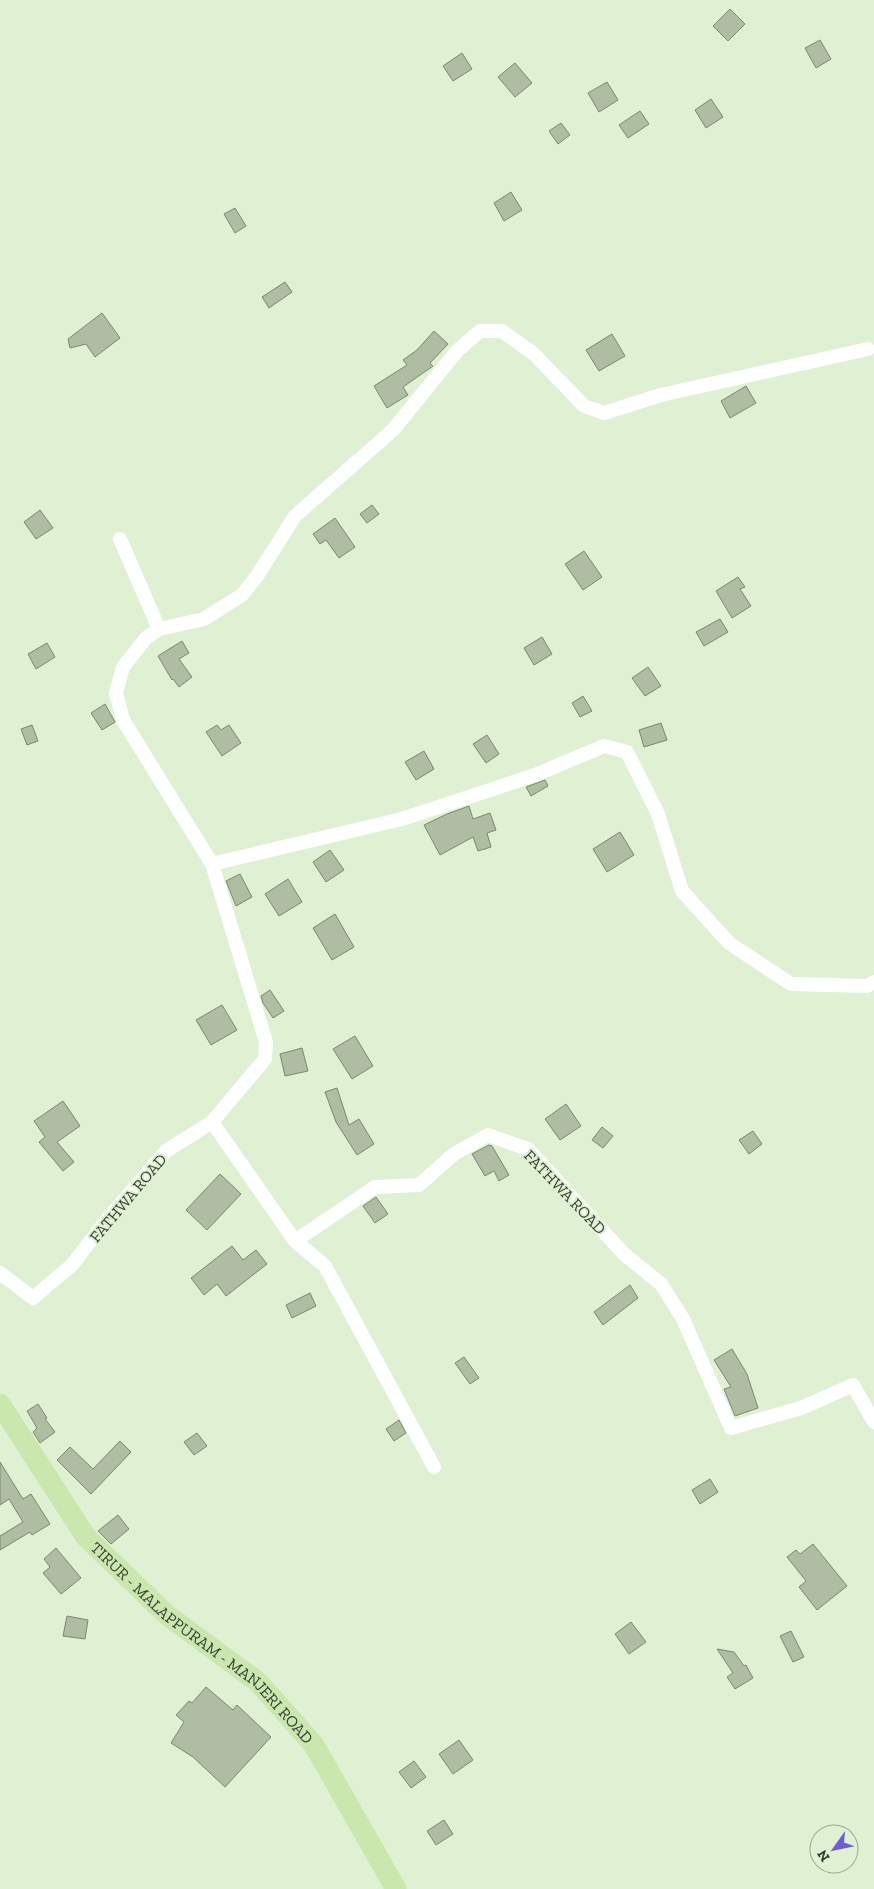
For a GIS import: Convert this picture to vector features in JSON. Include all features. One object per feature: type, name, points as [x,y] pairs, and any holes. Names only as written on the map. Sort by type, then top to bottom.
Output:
[{"type":"main road","name":"TIRUR - MALAPPURAM - MANJERI ROAD","points":[[0,1404],[86,1537],[167,1614],[258,1682],[314,1745],[396,1889]]},
{"type":"street","points":[[434,1467],[326,1266],[295,1241],[212,1122],[265,1059],[266,1042],[212,864],[123,720],[116,692],[123,667],[146,638],[159,629],[204,619],[242,595],[258,576],[295,516],[393,430],[457,351],[480,331],[502,331],[534,354],[584,406],[604,413],[661,395],[868,349]]},
{"type":"street","points":[[120,539],[159,629]]},
{"type":"street","points":[[212,864],[402,819],[535,775],[604,746],[627,752],[658,814],[682,892],[729,943],[791,984],[867,986],[874,982]]},
{"type":"street","name":"FATHWA ROAD","points":[[0,1273],[33,1298],[72,1265],[109,1217],[166,1151],[212,1122]]},
{"type":"street","name":"FATHWA ROAD","points":[[295,1241],[375,1187],[419,1185],[454,1154],[488,1135],[528,1149],[624,1254],[661,1284],[683,1319],[731,1428],[801,1408],[853,1385],[874,1422]]},
{"type":"building","points":[[730,9],[745,24],[728,41],[713,26]]},
{"type":"building","points":[[820,40],[831,59],[816,68],[805,48]]},
{"type":"building","points":[[462,53],[472,69],[453,81],[443,66]]},
{"type":"building","points":[[515,63],[532,83],[515,97],[498,77]]},
{"type":"building","points":[[607,82],[618,100],[599,112],[588,93]]},
{"type":"building","points":[[711,99],[723,117],[706,128],[695,110]]},
{"type":"building","points":[[640,111],[649,124],[628,138],[619,125]]},
{"type":"building","points":[[561,123],[570,135],[558,144],[549,131]]},
{"type":"building","points":[[511,192],[522,210],[504,221],[494,203]]},
{"type":"building","points":[[235,208],[246,226],[235,233],[224,214]]},
{"type":"building","points":[[285,282],[292,292],[269,308],[262,297]]},
{"type":"building","points":[[102,313],[120,338],[95,357],[86,344],[70,348],[68,339]]},
{"type":"building","points":[[434,331],[448,344],[430,363],[433,366],[403,387],[408,395],[387,408],[374,386],[407,365],[403,360],[417,350]]},
{"type":"building","points":[[612,334],[625,356],[599,371],[586,350]]},
{"type":"building","points":[[746,386],[756,403],[730,418],[721,401]]},
{"type":"building","points":[[372,505],[379,514],[367,523],[360,514]]},
{"type":"building","points":[[40,510],[53,528],[36,539],[24,522]]},
{"type":"building","points":[[335,518],[355,547],[339,558],[326,540],[320,544],[313,534]]},
{"type":"building","points":[[584,551],[602,577],[583,590],[565,564]]},
{"type":"building","points":[[738,577],[745,587],[740,589],[751,606],[732,618],[716,591]]},
{"type":"building","points":[[720,619],[728,632],[704,646],[696,632]]},
{"type":"building","points":[[542,637],[552,654],[534,665],[524,648]]},
{"type":"building","points":[[182,641],[189,653],[179,659],[192,677],[179,687],[172,680],[158,656]]},
{"type":"building","points":[[47,643],[55,657],[36,669],[28,654]]},
{"type":"building","points":[[648,667],[661,686],[645,696],[632,678]]},
{"type":"building","points":[[583,696],[592,711],[580,717],[572,703]]},
{"type":"building","points":[[105,704],[115,722],[102,730],[91,713]]},
{"type":"building","points":[[661,723],[667,740],[644,747],[639,730]]},
{"type":"building","points":[[32,725],[38,741],[27,745],[21,729]]},
{"type":"building","points":[[217,725],[221,730],[229,725],[241,743],[222,756],[206,732]]},
{"type":"building","points":[[487,735],[499,754],[486,763],[473,744]]},
{"type":"building","points":[[424,751],[434,769],[416,780],[405,762]]},
{"type":"building","points":[[545,780],[548,786],[531,796],[526,787]]},
{"type":"building","points":[[469,806],[473,819],[490,813],[496,830],[487,833],[491,847],[478,851],[473,837],[440,855],[424,825]]},
{"type":"building","points":[[620,832],[634,855],[607,872],[593,849]]},
{"type":"building","points":[[330,850],[344,870],[326,882],[313,862]]},
{"type":"building","points":[[240,874],[252,897],[236,906],[226,881]]},
{"type":"building","points":[[288,879],[302,902],[279,916],[265,894]]},
{"type":"building","points":[[335,914],[354,947],[332,960],[313,928]]},
{"type":"building","points":[[270,990],[284,1011],[273,1018],[263,1003],[261,996]]},
{"type":"building","points":[[222,1005],[237,1030],[211,1045],[196,1020]]},
{"type":"building","points":[[355,1036],[373,1066],[352,1079],[333,1049]]},
{"type":"building","points":[[302,1048],[308,1071],[285,1076],[280,1054]]},
{"type":"building","points":[[337,1088],[349,1125],[359,1119],[374,1144],[357,1155],[336,1122],[325,1092]]},
{"type":"building","points":[[63,1101],[80,1126],[57,1142],[74,1162],[63,1171],[39,1142],[45,1137],[34,1121]]},
{"type":"building","points":[[566,1104],[581,1126],[560,1140],[545,1119]]},
{"type":"building","points":[[602,1127],[613,1136],[603,1148],[592,1140]]},
{"type":"building","points":[[753,1131],[762,1144],[749,1154],[739,1140]]},
{"type":"building","points":[[489,1145],[492,1146],[509,1175],[499,1181],[494,1171],[485,1176],[472,1154]]},
{"type":"building","points":[[220,1174],[241,1194],[207,1230],[186,1210]]},
{"type":"building","points":[[376,1197],[388,1214],[375,1223],[363,1206]]},
{"type":"building","points":[[232,1246],[243,1260],[256,1250],[267,1264],[226,1296],[217,1284],[204,1295],[191,1278]]},
{"type":"building","points":[[630,1285],[638,1298],[603,1325],[594,1312]]},
{"type":"building","points":[[310,1293],[316,1306],[292,1318],[286,1305]]},
{"type":"building","points":[[732,1349],[747,1374],[758,1408],[735,1416],[724,1389],[731,1387],[714,1360]]},
{"type":"building","points":[[464,1357],[479,1378],[470,1384],[455,1363]]},
{"type":"building","points":[[38,1404],[47,1418],[45,1419],[55,1432],[40,1443],[33,1432],[37,1428],[27,1411]]},
{"type":"building","points":[[399,1420],[406,1433],[394,1441],[386,1429]]},
{"type":"building","points":[[197,1433],[207,1446],[194,1455],[184,1442]]},
{"type":"building","points":[[120,1441],[131,1452],[91,1494],[57,1460],[70,1447],[93,1469]]},
{"type":"building","points":[[0,1462],[23,1499],[31,1494],[50,1524],[32,1535],[30,1532],[0,1550],[0,1536],[23,1522],[9,1499],[0,1505]]},
{"type":"building","points":[[710,1479],[718,1492],[700,1504],[692,1490]]},
{"type":"building","points":[[118,1515],[129,1529],[111,1544],[98,1531]]},
{"type":"building","points":[[813,1544],[847,1586],[817,1610],[799,1587],[806,1581],[787,1557],[796,1550],[800,1554]]},
{"type":"building","points":[[56,1548],[81,1578],[61,1594],[43,1573],[50,1567],[44,1559]]},
{"type":"building","points":[[67,1616],[88,1620],[85,1639],[63,1636]]},
{"type":"building","points":[[631,1622],[646,1642],[629,1654],[615,1634]]},
{"type":"building","points":[[791,1631],[804,1657],[793,1662],[780,1636]]},
{"type":"building","points":[[717,1649],[734,1652],[744,1666],[746,1665],[753,1678],[735,1689],[727,1677],[733,1673]]},
{"type":"building","points":[[206,1687],[233,1710],[237,1705],[271,1737],[225,1787],[193,1757],[171,1743],[184,1722],[176,1715],[189,1701],[192,1703]]},
{"type":"building","points":[[459,1740],[473,1760],[453,1774],[439,1754]]},
{"type":"building","points":[[414,1761],[426,1777],[411,1788],[399,1772]]},
{"type":"building","points":[[444,1820],[453,1834],[436,1845],[427,1831]]}]
